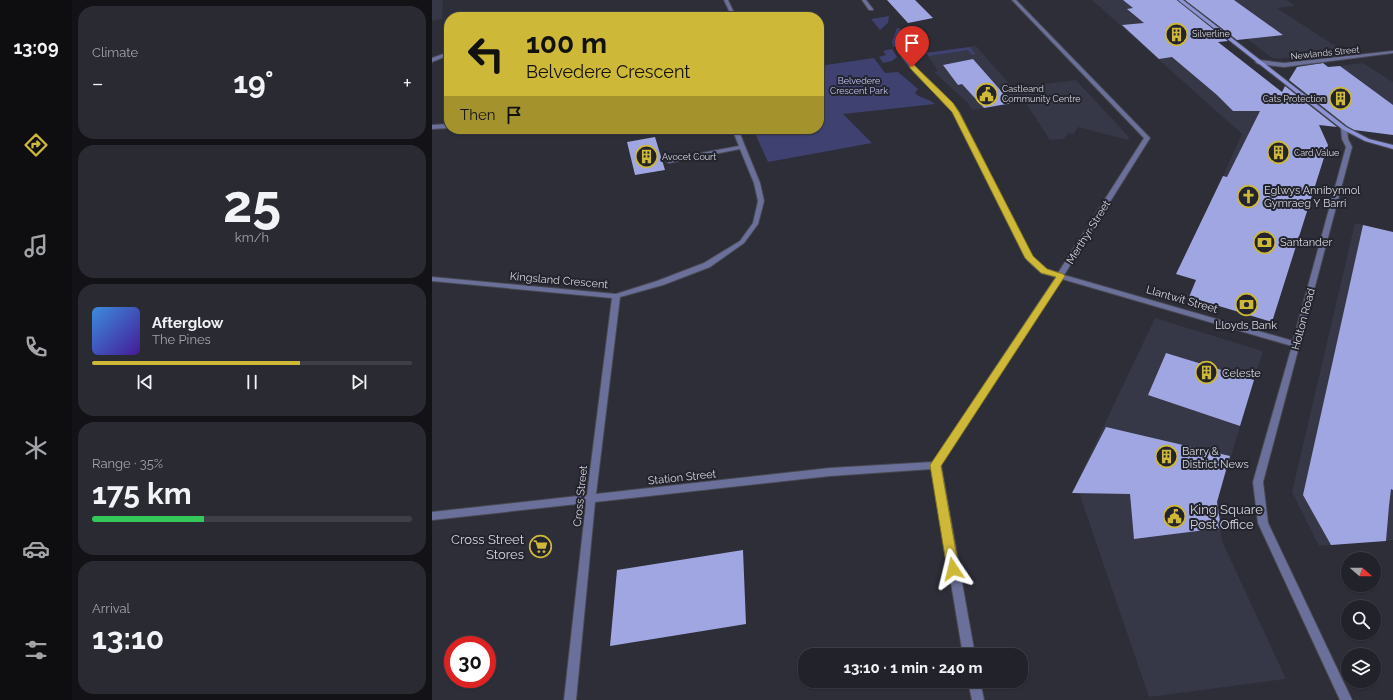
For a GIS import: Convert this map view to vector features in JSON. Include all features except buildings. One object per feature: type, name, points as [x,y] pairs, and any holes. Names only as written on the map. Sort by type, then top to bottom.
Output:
[{"type":"main road","points":[[1180,0],[1355,136],[1371,142],[1393,146]]},
{"type":"street","points":[[726,0],[732,12]]},
{"type":"street","points":[[864,0],[871,9]]},
{"type":"street","name":"Merthyr Street","points":[[936,465],[1060,276],[1147,138],[1014,0]]},
{"type":"street","name":"Newlands Street","points":[[1258,62],[1284,65],[1393,52]]},
{"type":"street","points":[[432,60],[444,55]]},
{"type":"street","name":"Llantwit Street","points":[[906,57],[917,72],[956,112],[1029,258],[1044,271],[1229,324],[1296,345]]},
{"type":"street","points":[[432,127],[444,126]]},
{"type":"street","name":"Holton Road","points":[[1344,128],[1345,139],[1349,147],[1258,482],[1263,524],[1346,700]]},
{"type":"street","name":"Kingsland Crescent","points":[[432,279],[616,296],[660,283],[707,265],[742,242],[756,223],[761,201],[757,183],[737,134]]},
{"type":"street","points":[[669,161],[742,147]]},
{"type":"street","name":"Cross Street","points":[[570,700],[591,499],[616,296]]},
{"type":"street","points":[[936,465],[968,648]]},
{"type":"street","name":"Station Street","points":[[432,516],[830,472],[936,465]]},
{"type":"street","points":[[975,688],[978,700]]},
{"type":"shaded area","points":[[432,0],[443,0],[442,19],[432,21]]},
{"type":"shaded area","points":[[1092,0],[1164,0],[1319,125],[1323,134],[1324,144],[1321,167],[1311,198],[1223,176],[1242,134]]},
{"type":"shaded area","points":[[1195,0],[1287,0],[1296,6],[1277,8],[1343,51],[1278,59],[1272,58]]},
{"type":"shaded area","points":[[976,46],[1013,88],[1076,80],[1129,137],[1128,140],[1078,127],[1074,134],[1069,133],[1063,139],[1050,140],[1025,102],[972,110],[967,102],[934,72],[938,71],[926,53]]},
{"type":"shaded area","points":[[1363,63],[1393,82],[1393,135],[1376,133],[1293,73],[1294,71]]},
{"type":"shaded area","points":[[1355,223],[1393,232],[1393,540],[1319,546],[1292,492]]},
{"type":"shaded area","points":[[1155,318],[1263,351],[1217,502],[1222,541],[1286,679],[1149,697],[1076,484]]},
{"type":"green space","points":[[889,16],[888,23],[880,30],[871,19]]},
{"type":"green space","points":[[897,28],[899,28],[913,44],[893,47],[892,42]]},
{"type":"green space","points":[[970,47],[975,54],[972,55],[968,50],[929,56],[926,53]]},
{"type":"green space","points":[[892,49],[897,57],[892,61],[883,63],[879,57],[886,55],[883,51]]},
{"type":"green space","name":"Belvedere Crescent Park","points":[[874,58],[885,73],[898,72],[918,89],[915,93],[935,104],[843,114],[872,143],[768,162],[755,134],[824,134],[824,65]]},
{"type":"place","name":"Silverline","points":[[1177,34]]},
{"type":"place","name":"Castleand Community Centre","points":[[987,94]]},
{"type":"place","name":"Cats Protection","points":[[1341,99]]},
{"type":"place","name":"Card Value","points":[[1279,153]]},
{"type":"place","name":"Avocet Court","points":[[646,157]]},
{"type":"place","name":"Eglwys Annibynnol Gymraeg Y Barri","points":[[1248,196]]},
{"type":"place","name":"Santander","points":[[1264,242]]},
{"type":"place","name":"Lloyds Bank","points":[[1246,305]]},
{"type":"place","name":"Celeste","points":[[1207,373]]},
{"type":"place","name":"Barry & District News","points":[[1167,457]]},
{"type":"place","name":"King Square Post Office","points":[[1175,516]]},
{"type":"place","name":"Cross Street Stores","points":[[540,546]]},
{"type":"route","points":[[912,67],[956,112],[1029,258],[1044,271],[1060,276],[936,465],[953,569]]}]
